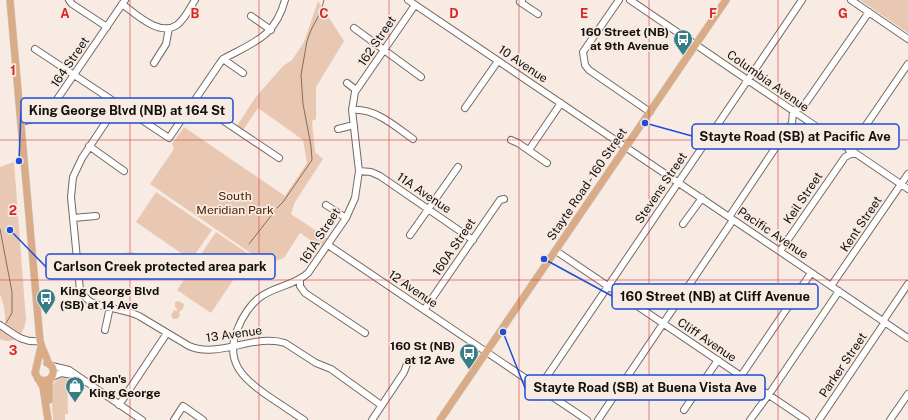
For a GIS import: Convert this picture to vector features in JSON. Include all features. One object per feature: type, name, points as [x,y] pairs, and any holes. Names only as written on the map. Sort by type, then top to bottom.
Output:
[{"type":"main road","points":[[10,0],[41,344],[38,365],[35,370],[43,388],[49,420]]},
{"type":"main road","name":"Stayte Road - 160 Street","points":[[440,420],[556,251],[724,1]]},
{"type":"main road","points":[[41,344],[54,371],[48,388],[49,420]]},
{"type":"main road","points":[[38,365],[44,362],[51,365]]},
{"type":"main road","points":[[38,379],[44,381],[51,378]]},
{"type":"street","points":[[69,0],[72,4],[107,27]]},
{"type":"street","points":[[124,2],[153,25],[160,28],[169,28],[176,25],[182,19],[195,0]]},
{"type":"street","points":[[35,49],[169,138],[223,59],[256,42],[271,30],[280,15],[285,0]]},
{"type":"street","name":"10 Avenue","points":[[408,0],[626,147]]},
{"type":"street","points":[[619,0],[583,52],[585,65],[589,70],[650,112]]},
{"type":"street","name":"Columbia Avenue","points":[[630,0],[908,189]]},
{"type":"street","name":"Stevens Street","points":[[539,388],[802,0]]},
{"type":"street","points":[[851,0],[908,38]]},
{"type":"street","name":"164 Street","points":[[22,122],[47,114],[124,2]]},
{"type":"street","points":[[520,2],[538,14]]},
{"type":"street","name":"162 Street","points":[[352,110],[356,90],[415,4]]},
{"type":"street","points":[[598,420],[664,324],[792,123],[793,111],[803,107],[868,12]]},
{"type":"street","points":[[251,16],[271,30]]},
{"type":"street","points":[[154,63],[166,44],[169,28]]},
{"type":"street","points":[[354,28],[421,77]]},
{"type":"street","points":[[223,59],[243,73]]},
{"type":"street","points":[[465,108],[498,61]]},
{"type":"street","points":[[855,154],[845,157],[846,148],[908,64]]},
{"type":"street","points":[[347,83],[356,90]]},
{"type":"street","points":[[194,101],[279,158]]},
{"type":"street","points":[[529,150],[561,103]]},
{"type":"street","points":[[96,216],[73,218],[71,192],[73,177],[77,167],[118,104]]},
{"type":"street","points":[[792,123],[803,119],[803,107]]},
{"type":"street","points":[[352,110],[359,109],[376,115],[413,139]]},
{"type":"street","name":"161A Street","points":[[234,346],[239,325],[256,300],[265,293],[300,280],[312,269],[346,218],[355,198],[359,171],[352,110]]},
{"type":"street","points":[[338,128],[354,126]]},
{"type":"street","points":[[511,140],[529,150],[547,163]]},
{"type":"street","points":[[90,146],[124,171]]},
{"type":"street","name":"Pacific Avenue","points":[[626,147],[908,338]]},
{"type":"street","name":"Keil Street","points":[[780,251],[845,157]]},
{"type":"street","points":[[410,235],[458,167]]},
{"type":"street","name":"11A Avenue","points":[[359,171],[371,172],[380,176],[473,240]]},
{"type":"street","name":"Kent Street","points":[[832,286],[908,174]]},
{"type":"street","points":[[683,224],[702,198]]},
{"type":"street","name":"160A Street","points":[[424,310],[500,200],[504,199]]},
{"type":"street","points":[[326,205],[346,218]]},
{"type":"street","name":"13 Avenue","points":[[73,218],[80,290],[84,297],[91,302],[131,312],[196,349],[209,350],[268,341],[279,341],[285,343],[320,366],[331,369],[381,405]]},
{"type":"street","name":"12 Avenue","points":[[328,245],[587,420]]},
{"type":"street","name":"Cliff Avenue","points":[[556,251],[806,420]]},
{"type":"street","points":[[741,376],[811,273]]},
{"type":"street","points":[[300,280],[300,286],[306,293],[365,333]]},
{"type":"street","name":"Parker Street","points":[[819,420],[908,284]]},
{"type":"street","points":[[750,420],[839,291]]},
{"type":"street","points":[[105,330],[110,307]]},
{"type":"street","points":[[0,325],[21,339],[41,344]]},
{"type":"street","points":[[119,405],[167,333]]},
{"type":"street","points":[[234,346],[234,353],[238,368],[248,382],[304,420]]},
{"type":"street","points":[[684,410],[718,360]]},
{"type":"street","points":[[372,420],[404,372],[407,364]]},
{"type":"street","points":[[51,365],[69,370],[142,420]]},
{"type":"street","points":[[51,378],[61,373],[77,376]]},
{"type":"street","points":[[890,420],[908,394]]},
{"type":"street","points":[[174,420],[182,406],[203,420]]},
{"type":"green space","points":[[860,0],[908,0],[908,33]]},
{"type":"green space","name":"South Meridian Park","points":[[318,1],[344,41],[316,87],[316,119],[312,121],[315,152],[323,159],[295,202],[291,214],[327,238],[321,247],[300,233],[284,258],[246,272],[235,280],[252,254],[150,184],[174,149],[172,144],[184,127],[285,196],[307,163],[303,140],[258,108],[243,130],[237,126],[255,98],[283,66],[292,60],[304,42]]},
{"type":"green space","points":[[14,162],[26,320],[23,330],[18,337],[14,340],[5,341],[0,339],[0,328],[6,326],[4,307],[0,294],[0,167]]},
{"type":"green space","points":[[156,192],[212,230],[191,260],[136,222]]},
{"type":"green space","points":[[216,232],[250,255],[211,313],[177,290]]},
{"type":"green space","points":[[134,252],[134,260],[122,261],[121,253]]},
{"type":"green space","points":[[179,301],[184,304],[183,309],[179,312],[180,316],[177,319],[173,319],[171,315],[174,310],[177,311],[175,302]]},
{"type":"green space","points":[[62,377],[67,378],[68,414],[65,414],[65,420],[53,420],[52,390],[54,383]]},
{"type":"waterway","points":[[277,208],[283,202],[312,160],[311,146],[303,104],[301,75],[307,41],[321,11],[324,0]]},
{"type":"waterway","points":[[249,244],[274,212]]},
{"type":"waterway","points":[[0,229],[12,292],[12,313],[6,323]]},
{"type":"place","name":"160 Street (NB) at 9th Avenue","points":[[683,56]]},
{"type":"place","name":"Stayte Road (SB) at Pacific Ave","points":[[645,123]]},
{"type":"place","name":"King George Blvd (NB) at 164 St","points":[[19,161]]},
{"type":"place","name":"Carlson Creek protected area park","points":[[10,230]]},
{"type":"place","name":"160 Street (NB) at Cliff Avenue","points":[[544,259]]},
{"type":"place","name":"King George Blvd (SB) at 14 Ave","points":[[46,315]]},
{"type":"place","name":"Stayte Road (SB) at Buena Vista Ave","points":[[503,332]]},
{"type":"place","name":"160 St (NB) at 12 Ave","points":[[469,370]]},
{"type":"place","name":"Chan's King George","points":[[75,403]]}]
